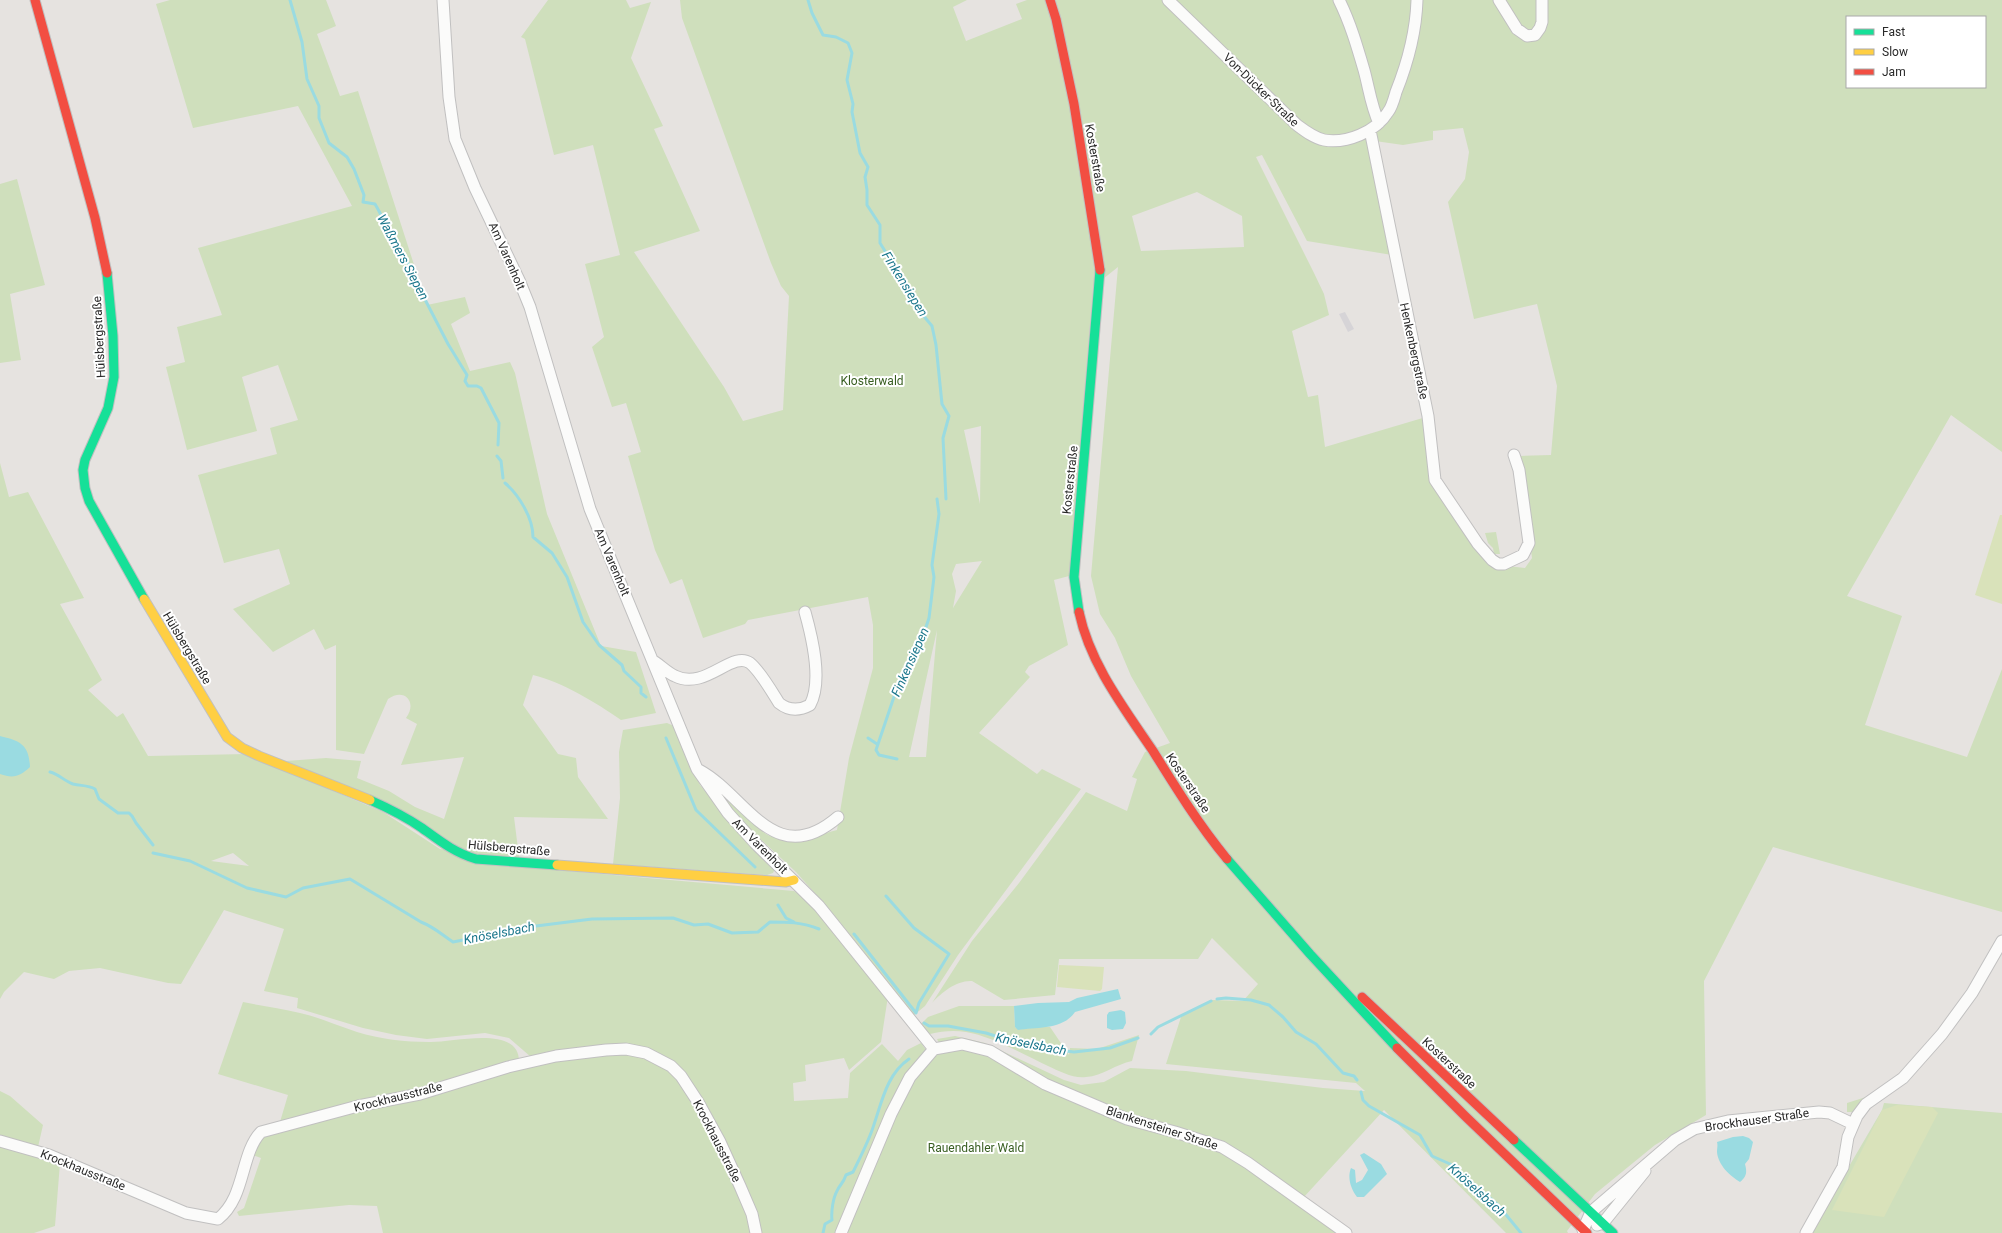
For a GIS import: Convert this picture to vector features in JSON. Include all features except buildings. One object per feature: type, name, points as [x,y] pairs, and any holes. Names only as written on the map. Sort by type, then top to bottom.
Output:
[{"type":"main road","name":"Hülsbergstraße","points":[[35,0],[95,218],[107,271],[113,336],[114,377],[108,408],[85,460],[83,475],[85,488],[89,501],[124,566],[227,737],[239,745],[271,761],[386,807],[415,823],[461,856],[476,859],[726,878],[786,882],[794,880]]},
{"type":"main road","name":"Kosterstraße","points":[[1050,0],[1056,19],[1074,104],[1100,264],[1074,577],[1079,616],[1087,640],[1103,671],[1173,782],[1210,837],[1240,876],[1314,960],[1429,1082],[1585,1231]]},
{"type":"main road","name":"Kosterstraße","points":[[1271,910],[1613,1233]]},
{"type":"street","name":"Am Varenholt","points":[[443,0],[449,97],[455,139],[475,188],[519,280],[530,307],[590,508],[697,769],[728,814],[794,880],[834,924],[934,1049]]},
{"type":"street","name":"Von-Dücker-Straße","points":[[1168,0],[1297,125],[1307,132],[1323,140],[1333,141],[1359,136],[1374,126]]},
{"type":"street","name":"Henkenbergstraße","points":[[1339,0],[1354,40],[1374,114],[1374,126],[1428,416],[1435,480],[1478,544],[1492,560],[1498,564],[1504,564],[1523,555],[1529,543],[1519,470],[1514,455]]},
{"type":"street","points":[[1374,126],[1389,112],[1412,45],[1417,0]]},
{"type":"street","points":[[1499,0],[1517,29],[1527,36],[1535,34],[1540,28],[1542,0]]},
{"type":"street","points":[[654,662],[675,677],[691,680],[702,679],[732,662],[743,661],[750,663],[779,703],[784,707],[798,710],[810,705],[815,692],[814,646],[805,612]]},
{"type":"street","points":[[697,769],[712,777],[751,816],[767,828],[787,835],[809,833],[823,828],[838,817]]},
{"type":"street","points":[[1806,1233],[1843,1167],[1848,1137],[1853,1124],[1866,1104],[1903,1078],[1942,1034],[1972,993],[2002,941]]},
{"type":"street","name":"Blankensteiner Straße","points":[[934,1049],[962,1044],[990,1051],[1045,1084],[1120,1116],[1222,1147],[1248,1163],[1346,1233]]},
{"type":"street","name":"Krockhausstraße","points":[[0,1141],[49,1155],[186,1213],[218,1219],[230,1207],[254,1142],[261,1132],[358,1106],[420,1094],[508,1067],[556,1056],[626,1049],[646,1053],[658,1058],[681,1076],[690,1088],[720,1142],[752,1214],[756,1233]]},
{"type":"street","points":[[841,1233],[890,1114],[910,1077],[934,1049]]},
{"type":"street","name":"Brockhauser Straße","points":[[1585,1231],[1591,1212],[1675,1140],[1694,1129],[1728,1121],[1819,1112],[1830,1113],[1853,1124]]},
{"type":"street","name":"Brockhauser Straße","points":[[1603,1223],[1664,1149]]},
{"type":"street","points":[[1585,1231],[1603,1223]]},
{"type":"shaded area","points":[[1345,312],[1354,329],[1348,332],[1339,314]]},
{"type":"green space","points":[[170,0],[326,0],[336,26],[317,34],[340,96],[358,91],[427,305],[465,297],[470,313],[451,324],[470,371],[510,362],[515,373],[547,514],[601,646],[636,652],[656,713],[621,720],[579,694],[544,678],[533,675],[523,705],[558,754],[576,758],[578,777],[608,819],[514,817],[519,857],[471,855],[286,761],[326,758],[361,761],[357,778],[389,791],[415,807],[444,819],[464,757],[401,765],[417,724],[406,718],[409,712],[410,702],[408,698],[399,695],[388,699],[364,754],[336,750],[336,645],[325,650],[314,629],[273,652],[233,609],[290,584],[279,549],[224,563],[198,475],[277,454],[270,428],[298,420],[278,365],[242,377],[257,431],[187,450],[166,367],[185,362],[177,327],[222,315],[198,248],[352,206],[298,106],[193,128],[156,4]]},
{"type":"green space","name":"Klosterwald","points":[[548,0],[626,0],[630,8],[651,2],[631,58],[663,126],[654,129],[700,231],[634,252],[724,387],[743,421],[783,410],[789,296],[781,286],[771,263],[682,18],[680,0],[967,0],[953,7],[966,41],[1022,19],[1016,4],[1027,0],[2002,0],[2002,452],[1951,415],[1847,596],[1902,616],[1865,725],[1967,757],[2002,669],[2002,912],[1773,847],[1704,981],[1706,1115],[1655,1145],[1595,1194],[1567,1231],[1568,1233],[1506,1233],[1384,1110],[1303,1198],[1249,1159],[1081,1098],[1015,1062],[939,1043],[937,1039],[955,1036],[985,1043],[1064,1080],[1081,1085],[1104,1082],[1130,1068],[1186,1071],[1323,1088],[1365,1091],[1356,1083],[1166,1064],[1181,1017],[1212,1000],[1243,1001],[1258,984],[1212,938],[1198,959],[1059,959],[1055,995],[1004,1000],[972,981],[966,981],[950,988],[932,1003],[972,941],[1019,883],[1086,792],[1127,811],[1137,779],[1132,777],[1145,752],[1170,743],[1131,676],[1115,638],[1100,614],[1091,576],[1118,267],[1093,287],[1069,576],[1054,580],[1068,645],[1029,666],[1025,672],[1030,677],[979,733],[1037,774],[1042,769],[1081,789],[958,955],[925,1006],[914,1015],[834,915],[796,872],[744,824],[714,786],[750,821],[770,836],[795,839],[812,837],[837,830],[849,758],[873,668],[873,625],[868,597],[748,620],[745,624],[703,638],[682,579],[670,584],[655,550],[628,456],[641,452],[626,403],[612,407],[592,347],[604,337],[585,264],[620,255],[593,145],[554,155],[525,39],[521,37]],"holes":[[[1463,128],[1469,152],[1465,179],[1448,202],[1474,319],[1537,304],[1557,386],[1551,455],[1519,456],[1532,558],[1525,568],[1490,564],[1431,469],[1426,417],[1325,447],[1318,395],[1308,397],[1292,331],[1329,315],[1324,294],[1256,157],[1262,155],[1307,241],[1392,255],[1368,140],[1403,145],[1433,140],[1433,131]],[[1197,192],[1242,216],[1244,247],[1141,251],[1132,216]],[[981,426],[980,504],[964,430]],[[982,561],[953,608],[956,591],[952,574],[956,564]],[[937,630],[926,757],[909,757]]]},
{"type":"green space","points":[[17,179],[45,285],[10,294],[21,360],[0,363],[0,184]]},
{"type":"green space","name":"Rauendahler Wald","points":[[0,463],[9,497],[28,492],[84,598],[60,604],[102,680],[88,690],[117,717],[123,713],[148,756],[247,754],[383,812],[440,849],[568,871],[794,891],[816,907],[888,996],[881,1042],[849,1070],[844,1058],[805,1065],[806,1081],[793,1083],[794,1101],[848,1098],[850,1073],[882,1044],[898,1061],[907,1050],[921,1043],[930,1055],[961,1050],[987,1055],[1014,1072],[1043,1087],[1124,1123],[1221,1152],[1247,1165],[1339,1233],[383,1233],[377,1206],[349,1205],[239,1216],[237,1212],[244,1208],[261,1158],[253,1155],[258,1140],[277,1132],[288,1095],[218,1074],[243,1002],[307,1015],[357,1032],[393,1040],[439,1042],[482,1038],[496,1039],[508,1043],[516,1050],[519,1061],[531,1057],[509,1038],[485,1033],[427,1039],[396,1035],[363,1028],[297,1008],[298,998],[264,991],[284,929],[224,910],[181,984],[168,983],[100,968],[69,971],[54,979],[24,972],[4,992],[0,999]],"holes":[[[233,853],[249,866],[211,861]]]},
{"type":"green space","points":[[2000,515],[2002,515],[2002,604],[1975,595]]},
{"type":"green space","points":[[1496,532],[1500,554],[1494,554],[1493,548],[1488,543],[1485,533]]},
{"type":"green space","points":[[667,723],[674,726],[700,785],[752,847],[775,869],[773,873],[767,875],[613,864],[620,798],[619,752],[623,730]]},
{"type":"green space","points":[[1059,965],[1104,967],[1102,989],[1100,991],[1057,987]]},
{"type":"green space","points":[[959,1006],[1014,1006],[1015,1027],[1018,1029],[1050,1027],[1069,1055],[1070,1048],[1097,1049],[1139,1035],[1132,1061],[1092,1076],[1077,1077],[1048,1066],[986,1037],[957,1031],[930,1034],[920,1025],[928,1017]]},
{"type":"green space","points":[[0,1091],[10,1096],[43,1125],[38,1147],[0,1136]]},
{"type":"green space","points":[[1866,1097],[1853,1112],[1847,1112],[1847,1103]]},
{"type":"green space","points":[[1884,1103],[2002,1113],[2002,1233],[1810,1233],[1882,1110]]},
{"type":"green space","points":[[1897,1105],[1932,1107],[1938,1113],[1884,1217],[1832,1210],[1882,1110]]},
{"type":"green space","points":[[0,1145],[60,1163],[55,1226],[34,1233],[0,1233]]},
{"type":"water","points":[[0,736],[18,742],[25,748],[28,753],[30,767],[23,773],[16,776],[0,774]]},
{"type":"water","points":[[1118,989],[1121,999],[1075,1012],[1070,1018],[1056,1025],[1018,1030],[1015,1027],[1014,1006],[1038,1003],[1069,1002],[1077,998]]},
{"type":"water","points":[[1121,1010],[1125,1012],[1126,1023],[1123,1029],[1112,1030],[1107,1028],[1107,1015],[1109,1012]]},
{"type":"water","points":[[1743,1136],[1749,1138],[1753,1142],[1749,1159],[1745,1164],[1746,1174],[1740,1182],[1732,1177],[1722,1166],[1718,1157],[1717,1142],[1733,1137]]},
{"type":"water","points":[[1364,1153],[1381,1164],[1387,1174],[1364,1197],[1357,1197],[1350,1183],[1349,1176],[1351,1168],[1355,1170],[1356,1183],[1362,1180],[1368,1170],[1360,1155]]},
{"type":"waterway","name":"Waßmers Siepen","points":[[290,0],[302,42],[307,79],[319,106],[319,118],[329,143],[347,157],[354,169],[364,195],[363,202],[375,204],[396,245],[413,271],[417,284],[448,344],[467,375],[465,381],[468,386],[477,386],[481,388],[499,423],[498,445]]},
{"type":"waterway","name":"Finkensiepen","points":[[808,0],[812,13],[823,35],[836,37],[848,43],[852,53],[847,80],[853,104],[852,112],[860,153],[868,167],[865,177],[867,205],[880,225],[880,243],[913,296],[922,314],[932,326],[936,345],[942,404],[949,416],[943,438],[946,499]]},
{"type":"waterway","name":"Waßmers Siepen","points":[[497,456],[501,461],[503,478]]},
{"type":"waterway","name":"Waßmers Siepen","points":[[505,483],[520,500],[524,507],[531,522],[533,537],[552,553],[567,577],[583,622],[599,645],[622,665],[624,671],[641,687],[641,693],[646,697]]},
{"type":"waterway","name":"Finkensiepen","points":[[897,759],[879,755],[876,750],[900,679],[923,636],[929,618],[934,577],[932,565],[939,514],[937,499]]},
{"type":"waterway","name":"Waßmers Siepen","points":[[666,738],[696,810],[755,867]]},
{"type":"waterway","points":[[868,738],[877,744]]},
{"type":"waterway","name":"Knöselsbach","points":[[50,772],[73,784],[95,789],[99,799],[118,813],[129,813],[153,845]]},
{"type":"waterway","name":"Knöselsbach","points":[[153,853],[190,861],[247,888],[286,897],[303,888],[350,879],[421,922],[434,928],[453,942],[528,927],[592,919],[673,918],[694,925],[708,924],[732,933],[758,932],[770,922],[788,922],[819,929]]},
{"type":"waterway","name":"Finkensiepen","points":[[886,896],[914,928],[949,954],[919,1003],[916,1013]]},
{"type":"waterway","name":"Waßmers Siepen","points":[[778,905],[786,918],[794,922]]},
{"type":"waterway","name":"Knöselsbach","points":[[854,934],[916,1013]]},
{"type":"waterway","name":"Knöselsbach","points":[[1217,999],[1226,998],[1251,1000],[1269,1005],[1283,1017],[1296,1032],[1316,1044],[1343,1073],[1354,1076],[1357,1080]]},
{"type":"waterway","name":"Knöselsbach","points":[[1151,1034],[1158,1027],[1211,1001]]},
{"type":"waterway","name":"Knöselsbach","points":[[924,1023],[929,1026],[948,1026],[986,1033],[1024,1045],[1042,1044],[1058,1050],[1074,1052],[1110,1048],[1138,1038]]},
{"type":"waterway","points":[[823,1233],[825,1224],[832,1220],[833,1205],[838,1189],[846,1175],[853,1172],[860,1158],[871,1133],[889,1083],[894,1074],[909,1059]]},
{"type":"waterway","name":"Knöselsbach","points":[[1361,1092],[1363,1100],[1369,1106],[1420,1135],[1432,1156],[1450,1164],[1498,1205],[1521,1233]]},
{"type":"traffic: fast","points":[[1079,612],[1074,577],[1100,270]]},
{"type":"traffic: fast","points":[[107,273],[113,336],[114,377],[108,408],[85,460],[83,470],[85,488],[89,501],[144,599]]},
{"type":"traffic: fast","points":[[370,800],[403,816],[448,846],[476,859],[557,865]]},
{"type":"traffic: fast","points":[[1227,859],[1310,954],[1397,1048]]},
{"type":"traffic: fast","points":[[1514,1140],[1613,1233]]},
{"type":"traffic: slow","points":[[144,599],[227,737],[242,748],[259,756],[370,800]]},
{"type":"traffic: slow","points":[[557,865],[786,882],[794,880]]},
{"type":"traffic: jam","points":[[35,0],[95,218],[107,273]]},
{"type":"traffic: jam","points":[[1050,0],[1056,19],[1074,104],[1100,270]]},
{"type":"traffic: jam","points":[[1079,612],[1091,650],[1109,685],[1188,806],[1227,859]]},
{"type":"traffic: jam","points":[[1362,997],[1514,1140]]},
{"type":"traffic: jam","points":[[1397,1048],[1465,1116],[1587,1233]]}]
